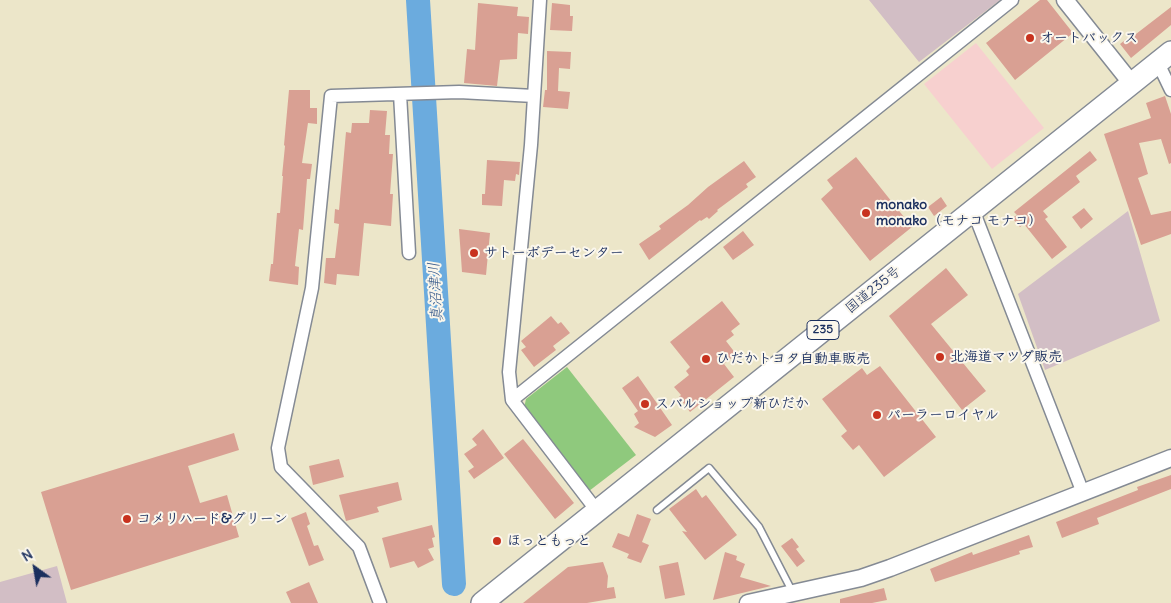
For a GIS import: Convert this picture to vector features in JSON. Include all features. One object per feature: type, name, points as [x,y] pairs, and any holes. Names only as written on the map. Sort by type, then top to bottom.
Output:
[{"type":"highway","name":"国道235号","points":[[482,603],[1165,58]]},
{"type":"street","points":[[540,0],[530,155],[509,372],[512,400],[597,511]]},
{"type":"street","points":[[512,400],[1012,0]]},
{"type":"street","points":[[1065,0],[1132,84]]},
{"type":"street","points":[[1165,58],[1171,90]]},
{"type":"street","points":[[380,603],[359,547],[281,467],[278,448],[312,288],[331,96],[459,92],[534,96]]},
{"type":"street","points":[[405,94],[409,253]]},
{"type":"street","points":[[973,210],[1083,493]]},
{"type":"street","points":[[748,603],[861,578],[1171,458]]},
{"type":"lane","points":[[657,510],[710,468],[760,526],[794,594]]},
{"type":"shaded area","points":[[869,0],[1000,0],[919,62]]},
{"type":"shaded area","points":[[976,43],[1044,128],[992,169],[924,84]]},
{"type":"shaded area","points":[[1128,211],[1160,321],[1045,370],[1018,294]]},
{"type":"shaded area","points":[[57,566],[67,603],[0,603],[0,582]]},
{"type":"green space","points":[[567,367],[636,455],[589,491],[524,408],[526,399]]},
{"type":"building","name":"オートバックス","points":[[1040,0],[1047,0],[1073,33],[1015,80],[986,43]]},
{"type":"building","points":[[478,3],[518,7],[517,16],[529,17],[528,34],[518,33],[517,59],[500,60],[497,86],[464,83],[467,49],[475,50]]},
{"type":"building","points":[[552,3],[570,5],[570,16],[573,16],[572,31],[550,30]]},
{"type":"building","points":[[1171,7],[1171,25],[1131,58],[1120,44]]},
{"type":"building","points":[[547,51],[571,52],[570,69],[559,68],[558,91],[570,92],[568,109],[543,107],[545,90],[547,90]]},
{"type":"building","points":[[289,90],[310,90],[310,108],[317,108],[317,124],[308,123],[302,163],[312,164],[310,179],[307,179],[303,230],[299,229],[295,266],[299,267],[298,285],[269,281],[271,264],[273,264],[277,213],[280,213]]},
{"type":"building","points":[[1165,96],[1171,114],[1171,163],[1169,164],[1161,139],[1139,143],[1148,174],[1138,178],[1151,215],[1171,211],[1171,234],[1141,245],[1104,134],[1151,118],[1146,103]]},
{"type":"building","points":[[370,110],[387,111],[385,135],[390,135],[389,154],[393,154],[390,194],[393,194],[391,226],[364,223],[359,276],[337,274],[336,285],[324,283],[326,258],[335,258],[339,224],[334,223],[335,209],[339,210],[346,132],[351,133],[352,123],[369,123]]},
{"type":"building","points":[[1090,151],[1097,160],[1076,176],[1080,182],[1043,211],[1048,217],[1045,219],[1067,247],[1052,259],[1024,224],[1020,227],[1012,218],[1017,215],[1014,212]]},
{"type":"building","name":"monako monako（モナコ モナコ）","points":[[856,157],[912,227],[870,261],[821,199],[833,188],[827,180]]},
{"type":"building","points":[[487,160],[520,162],[519,175],[516,174],[515,181],[504,180],[502,206],[482,205],[482,194],[485,194]]},
{"type":"building","points":[[744,161],[756,177],[746,184],[748,187],[717,210],[709,219],[707,217],[700,220],[649,260],[639,244],[661,229],[659,226],[688,205],[708,187]]},
{"type":"building","points":[[941,197],[947,206],[934,216],[928,207]]},
{"type":"building","points":[[1084,208],[1093,219],[1081,229],[1072,217]]},
{"type":"building","name":"サトーボデーセンター","points":[[459,229],[490,233],[486,275],[462,272]]},
{"type":"building","points":[[743,231],[754,245],[733,260],[723,247]]},
{"type":"building","name":"北海道マツダ販売","points":[[946,268],[968,295],[931,324],[986,391],[962,410],[889,316]]},
{"type":"building","name":"ひだかトヨタ自動車販売","points":[[722,301],[740,324],[731,331],[734,335],[726,341],[736,354],[724,364],[734,377],[690,412],[679,397],[681,395],[674,387],[689,375],[686,371],[690,367],[670,342]]},
{"type":"building","points":[[551,316],[558,324],[561,322],[570,333],[553,346],[556,350],[534,367],[521,350],[526,347],[521,341]]},
{"type":"building","name":"パーラーロイヤル","points":[[880,366],[936,437],[884,477],[859,445],[853,450],[841,436],[847,431],[822,399],[862,368],[867,375]]},
{"type":"building","name":"スバルショップ新ひだか","points":[[638,376],[672,425],[655,437],[634,427],[639,423],[634,414],[638,411],[622,388]]},
{"type":"building","points":[[483,429],[504,458],[474,479],[468,471],[474,467],[464,454],[477,445],[472,439]]},
{"type":"building","name":"コメリハード&グリーン","points":[[234,433],[239,450],[188,466],[200,503],[227,495],[239,537],[71,590],[41,492]]},
{"type":"building","points":[[523,439],[574,503],[555,519],[504,454]]},
{"type":"building","points":[[339,459],[344,477],[313,485],[309,466]]},
{"type":"building","points":[[1171,475],[1171,489],[1097,518],[1099,524],[1062,538],[1056,522],[1138,490],[1137,487]]},
{"type":"building","points":[[398,482],[402,500],[377,507],[379,512],[346,521],[339,495]]},
{"type":"building","points":[[696,489],[702,498],[706,495],[737,535],[705,560],[682,531],[687,532],[669,509]]},
{"type":"building","points":[[306,512],[310,524],[307,526],[314,546],[318,545],[324,560],[309,566],[291,518]]},
{"type":"building","points":[[637,514],[651,519],[642,542],[649,545],[641,563],[627,558],[629,554],[612,547],[618,533],[629,537]]},
{"type":"building","points":[[432,525],[435,537],[432,538],[434,547],[428,549],[434,560],[418,568],[414,561],[390,568],[382,538]]},
{"type":"building","points":[[1029,535],[1033,547],[1019,551],[1020,554],[935,582],[930,569],[972,552],[973,555]]},
{"type":"building","points":[[792,538],[799,547],[796,549],[805,561],[797,567],[781,546]]},
{"type":"building","points":[[725,552],[737,556],[736,560],[745,564],[740,577],[771,586],[713,600]]},
{"type":"building","points":[[603,562],[608,576],[607,588],[614,587],[616,598],[587,603],[523,603],[568,567]]},
{"type":"building","points":[[678,562],[685,595],[665,599],[659,566]]},
{"type":"building","points":[[309,582],[318,603],[291,603],[286,592]]},
{"type":"building","points":[[884,588],[887,600],[872,603],[840,603],[840,599]]},
{"type":"waterway","name":"真沼津川","points":[[418,0],[454,584]]},
{"type":"place","name":"オートバックス","points":[[1030,38]]},
{"type":"place","name":"monako monako（モナコ モナコ）","points":[[866,213]]},
{"type":"place","name":"サトーボデーセンター","points":[[474,253]]},
{"type":"place","name":"北海道マツダ販売","points":[[940,357]]},
{"type":"place","name":"ひだかトヨタ自動車販売","points":[[706,359]]},
{"type":"place","name":"スバルショップ新ひだか","points":[[645,404]]},
{"type":"place","name":"パーラーロイヤル","points":[[877,415]]},
{"type":"place","name":"コメリハード&グリーン","points":[[127,519]]},
{"type":"place","name":"ほっともっと","points":[[497,541]]}]
